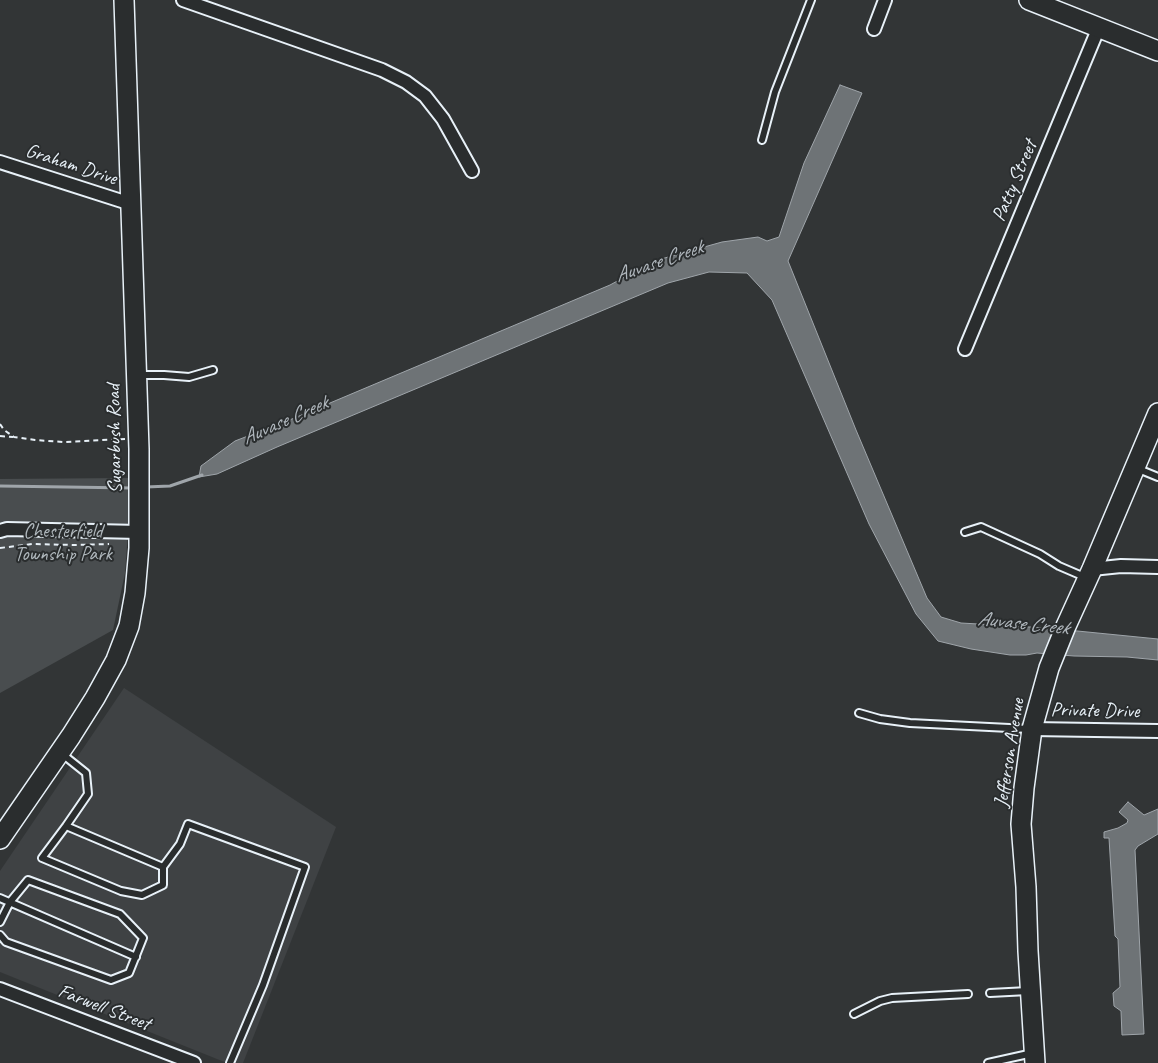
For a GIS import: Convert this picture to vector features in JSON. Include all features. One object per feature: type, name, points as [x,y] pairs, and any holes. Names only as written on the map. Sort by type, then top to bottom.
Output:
[{"type":"street","name":"Sugarbush Road","points":[[0,839],[95,698],[116,660],[129,626],[135,593],[139,548],[139,438],[124,0]]},
{"type":"street","points":[[184,0],[382,70],[406,82],[425,96],[443,119],[472,171]]},
{"type":"street","points":[[874,29],[885,0]]},
{"type":"street","points":[[1029,0],[1158,51]]},
{"type":"street","name":"Patty Street","points":[[965,349],[1099,27]]},
{"type":"street","name":"Graham Drive","points":[[0,162],[131,204]]},
{"type":"street","name":"Jefferson Avenue","points":[[1035,1058],[1022,824],[1024,788],[1032,729],[1049,668],[1158,413]]},
{"type":"street","points":[[0,530],[139,524]]},
{"type":"street","points":[[1090,573],[1122,566],[1158,568]]},
{"type":"street","name":"Private Drive","points":[[1032,729],[1158,731]]},
{"type":"street","name":"Farwell Street","points":[[0,989],[194,1063]]},
{"type":"lane","points":[[762,140],[775,92],[811,0]]},
{"type":"lane","points":[[136,375],[189,377],[213,370]]},
{"type":"lane","points":[[1135,468],[1158,477]]},
{"type":"lane","points":[[965,532],[981,526],[1040,554],[1059,566],[1090,573]]},
{"type":"lane","points":[[859,713],[910,723],[1032,729]]},
{"type":"lane","points":[[60,752],[86,773],[88,794],[42,858],[122,891],[142,895],[163,885],[163,867],[180,844],[188,824],[305,867],[263,985],[230,1063]]},
{"type":"lane","points":[[66,826],[163,867]]},
{"type":"lane","points":[[0,922],[10,902],[28,880],[120,914],[143,938],[130,973],[111,980],[6,942],[0,935]]},
{"type":"lane","points":[[0,898],[136,957]]},
{"type":"lane","points":[[990,993],[1031,991]]},
{"type":"lane","points":[[854,1014],[880,1001],[892,998],[968,994]]},
{"type":"lane","points":[[988,1063],[1035,1058]]},
{"type":"path","points":[[0,424],[4,430],[14,437]]},
{"type":"path","points":[[0,436],[64,442],[139,438]]},
{"type":"path","points":[[0,548],[32,544],[109,544]]},
{"type":"shaded area","points":[[124,688],[336,827],[243,1063],[227,1063],[0,972],[0,871]]},
{"type":"green space","name":"Chesterfield Township Park","points":[[130,478],[125,573],[113,630],[0,693],[0,479]]},
{"type":"water","points":[[840,85],[862,93],[788,261],[856,430],[927,598],[941,617],[961,623],[1047,628],[1158,639],[1158,660],[1037,653],[1010,655],[971,649],[938,641],[916,614],[869,524],[772,300],[747,273],[709,272],[668,283],[217,474],[199,477],[201,466],[235,441],[292,419],[610,285],[654,261],[722,242],[758,237],[767,241],[779,237],[804,163]]},
{"type":"water","points":[[1128,802],[1144,815],[1158,809],[1158,834],[1138,846],[1135,850],[1144,1034],[1122,1035],[1121,1011],[1114,1006],[1113,993],[1120,987],[1118,939],[1115,936],[1109,838],[1104,838],[1104,832],[1127,823],[1128,820],[1119,812]]},
{"type":"waterway","name":"Auvase Creek","points":[[146,487],[170,486],[202,475]]},
{"type":"waterway","name":"Auvase Creek","points":[[0,486],[132,488]]}]
